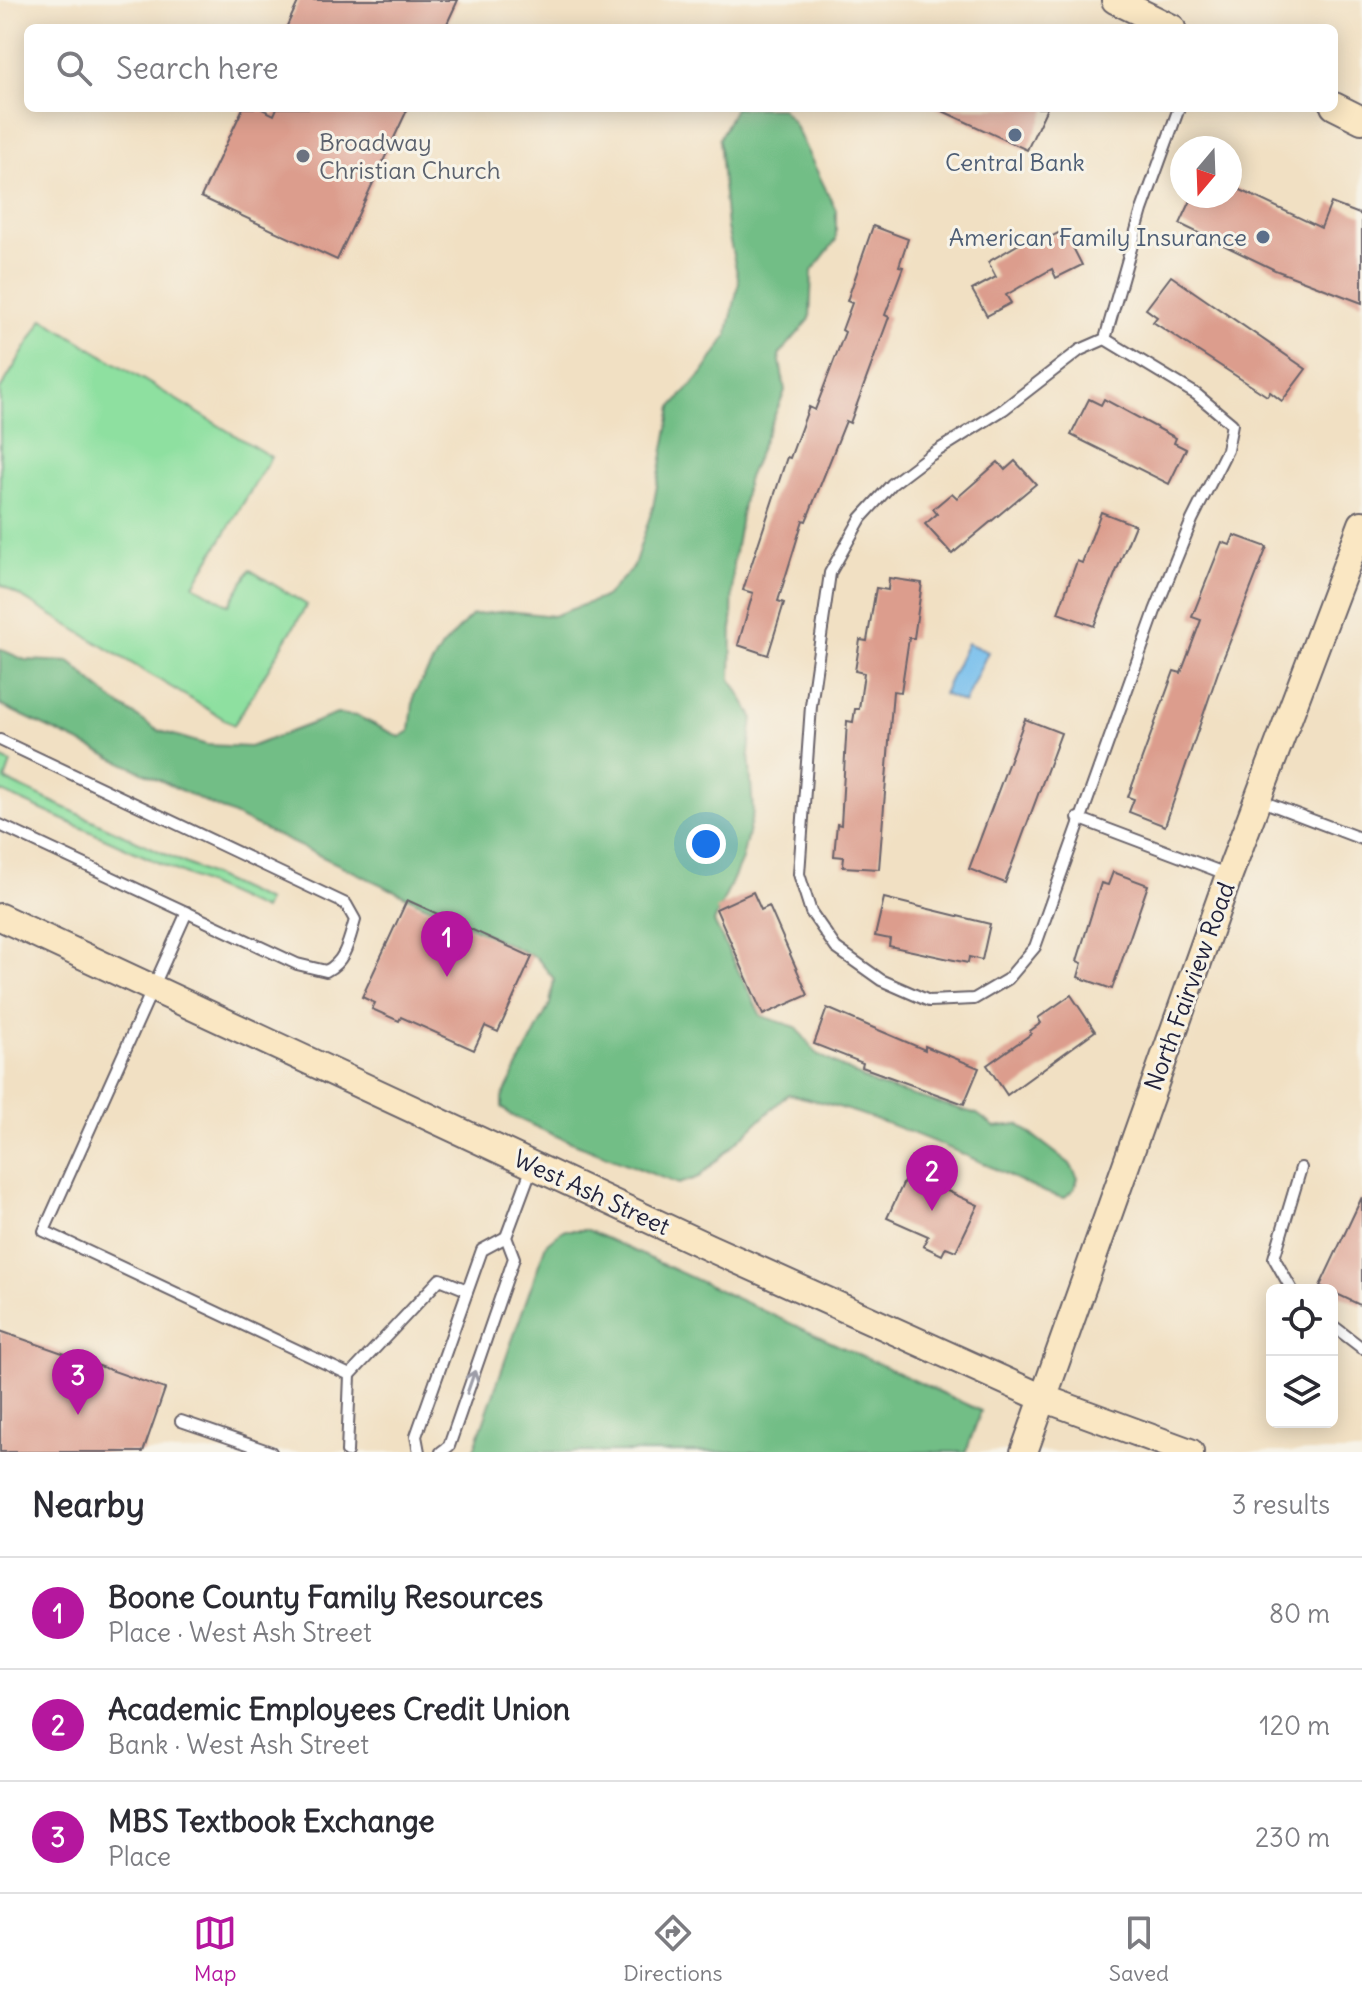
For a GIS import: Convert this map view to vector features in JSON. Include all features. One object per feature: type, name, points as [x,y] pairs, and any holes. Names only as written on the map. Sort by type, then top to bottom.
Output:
[{"type":"street","points":[[1115,0],[1164,24]]},
{"type":"street","points":[[1338,108],[1362,120]]},
{"type":"street","name":"North Fairview Road","points":[[1024,1452],[1229,875],[1362,524]]},
{"type":"street","name":"West Ash Street","points":[[0,917],[532,1165],[1043,1398],[1190,1452]]},
{"type":"lane","points":[[1105,339],[1142,210],[1178,112]]},
{"type":"lane","points":[[1105,339],[1196,394],[1232,424],[1227,450],[1192,520],[1160,598],[1078,818],[1035,947],[1008,979],[974,999],[929,1001],[881,980],[836,948],[811,912],[799,874],[811,706],[830,573],[861,518],[892,484],[929,456],[1004,409],[1080,350],[1105,339]]},
{"type":"lane","points":[[0,740],[346,904],[355,920],[338,966],[326,971],[297,964],[0,826]]},
{"type":"lane","points":[[1258,799],[1362,839]]},
{"type":"lane","points":[[1078,818],[1229,875]]},
{"type":"lane","points":[[187,912],[44,1231],[350,1375]]},
{"type":"lane","points":[[441,1452],[449,1446],[514,1258],[506,1237],[532,1165]]},
{"type":"lane","points":[[1289,1284],[1274,1258],[1301,1168]]},
{"type":"lane","points":[[419,1452],[416,1436],[482,1250],[506,1237]]},
{"type":"lane","points":[[347,1452],[350,1375],[440,1279],[467,1290]]},
{"type":"lane","points":[[1338,1330],[1362,1348]]},
{"type":"lane","points":[[181,1421],[271,1452]]},
{"type":"green space","points":[[733,112],[784,112],[793,122],[836,210],[836,240],[812,271],[810,319],[779,355],[785,391],[747,480],[733,564],[731,679],[753,717],[749,753],[753,812],[742,859],[714,922],[761,1016],[796,1027],[817,1054],[876,1085],[977,1114],[995,1127],[1018,1124],[1070,1164],[1078,1178],[1074,1189],[1064,1198],[1029,1186],[905,1130],[836,1106],[788,1094],[699,1177],[678,1184],[512,1116],[502,1107],[502,1098],[550,1004],[554,979],[537,958],[0,705],[0,649],[25,660],[70,662],[111,699],[157,730],[207,745],[250,747],[337,714],[357,716],[400,737],[410,731],[414,694],[442,647],[472,615],[508,611],[553,616],[605,597],[633,568],[653,507],[672,407],[702,374],[727,336],[739,282],[727,228],[719,139]]},
{"type":"green space","points":[[43,319],[271,457],[194,585],[229,605],[250,570],[307,605],[234,725],[0,584],[0,390]]},
{"type":"green space","points":[[0,758],[11,763],[5,780],[267,901],[263,910],[0,791]]},
{"type":"green space","points":[[563,1230],[588,1230],[981,1411],[966,1452],[473,1452],[546,1244]]},
{"type":"water","points":[[967,643],[988,652],[964,703],[943,694]]},
{"type":"building","points":[[299,0],[458,0],[447,24],[288,24]]},
{"type":"building","name":"Broadway Christian Church","points":[[241,112],[268,112],[274,115],[275,112],[406,112],[337,260],[201,197]]},
{"type":"building","name":"Central Bank","points":[[945,112],[1045,112],[1027,150]]},
{"type":"building","points":[[1242,191],[1321,228],[1331,203],[1362,215],[1362,303],[1275,270],[1180,224],[1187,208],[1242,208]]},
{"type":"building","points":[[873,226],[908,239],[899,266],[903,267],[885,315],[889,317],[850,423],[846,421],[806,521],[803,520],[778,601],[784,603],[768,655],[738,645],[753,593],[743,590],[787,457],[790,458],[809,407],[815,410],[845,332],[842,330],[852,303],[847,301]]},
{"type":"building","points":[[1064,230],[1082,265],[1056,278],[1052,269],[1006,295],[1011,303],[987,316],[972,290],[996,277],[988,262],[1033,236],[1037,244]]},
{"type":"building","points":[[1171,276],[1306,369],[1282,401],[1270,392],[1267,396],[1153,322],[1157,317],[1146,309]]},
{"type":"building","points":[[1089,399],[1101,405],[1104,399],[1176,438],[1174,443],[1186,449],[1169,484],[1071,435]]},
{"type":"building","points":[[1015,461],[1036,484],[952,554],[925,524],[937,514],[933,509],[952,493],[957,498],[998,462],[1005,470]]},
{"type":"building","points":[[1101,512],[1135,525],[1094,626],[1058,613],[1077,561],[1082,563]]},
{"type":"building","points":[[1234,535],[1267,547],[1218,672],[1165,826],[1129,812],[1134,799],[1128,797],[1174,671],[1181,673],[1201,620],[1192,617],[1222,542],[1230,545]]},
{"type":"building","points":[[889,578],[922,583],[914,638],[909,638],[901,692],[893,691],[879,869],[843,867],[844,857],[834,856],[837,824],[841,825],[847,721],[853,722],[855,709],[859,709],[864,673],[855,671],[860,640],[867,641],[876,588],[888,590]]},
{"type":"building","points":[[1025,719],[1061,733],[1005,883],[969,869]]},
{"type":"building","points":[[1113,872],[1148,885],[1112,989],[1078,977],[1082,963],[1077,961],[1101,883],[1108,885]]},
{"type":"building","points":[[753,892],[761,910],[769,906],[808,995],[763,1015],[716,909]]},
{"type":"building","points":[[884,898],[990,924],[982,960],[969,957],[968,963],[889,946],[890,939],[875,936]]},
{"type":"building","points":[[407,900],[532,957],[498,1032],[485,1026],[474,1050],[401,1017],[399,1021],[372,1009],[375,1003],[362,997]]},
{"type":"building","points":[[1071,995],[1095,1031],[1007,1095],[987,1065],[1031,1034],[1030,1031],[1041,1023],[1038,1018]]},
{"type":"building","points":[[827,1008],[925,1050],[925,1046],[979,1068],[964,1104],[862,1067],[863,1063],[814,1044]]},
{"type":"building","points":[[908,1173],[978,1205],[956,1251],[946,1247],[942,1255],[923,1246],[928,1236],[887,1218]]},
{"type":"building","points":[[1362,1197],[1362,1306],[1338,1295],[1338,1284],[1321,1284]]},
{"type":"building","points":[[0,1331],[165,1389],[143,1452],[0,1452]]},
{"type":"place","name":"Central Bank","points":[[1015,135]]},
{"type":"place","name":"Broadway Christian Church","points":[[303,156]]},
{"type":"place","name":"American Family Insurance","points":[[1263,237]]},
{"type":"place","name":"Boone County Family Resources","points":[[447,977]]},
{"type":"place","name":"Academic Employees Credit Union","points":[[932,1211]]},
{"type":"place","name":"MBS Textbook Exchange","points":[[78,1415]]}]
